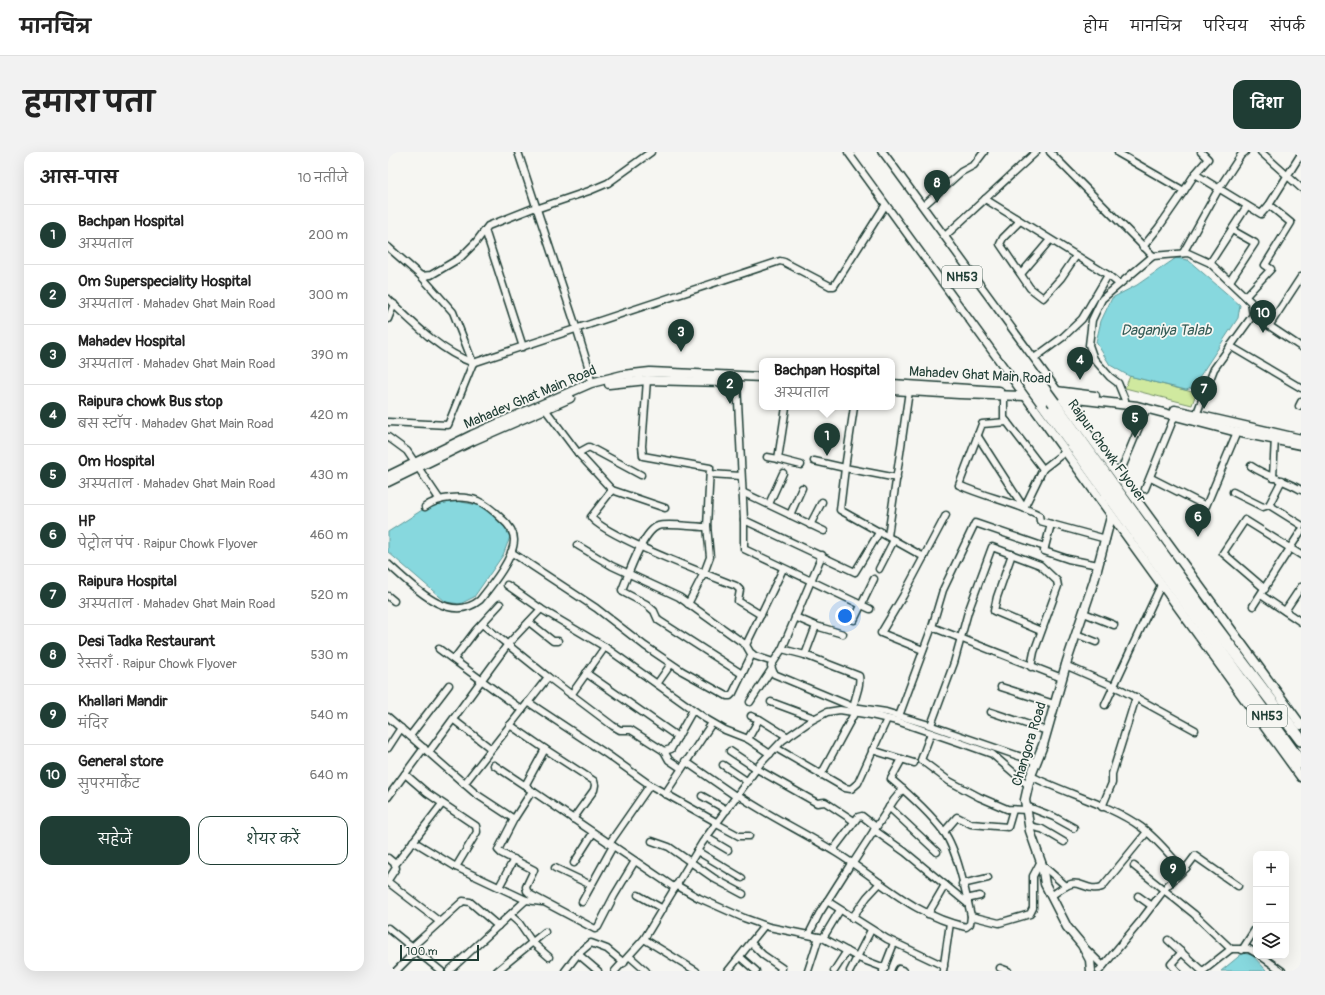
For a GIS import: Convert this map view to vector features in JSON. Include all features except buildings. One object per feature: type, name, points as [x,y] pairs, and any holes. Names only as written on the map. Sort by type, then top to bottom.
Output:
[{"type":"highway","name":"Raipur Chowk Flyover","points":[[860,152],[1200,615],[1252,668]]},
{"type":"highway","name":"Raipur Chowk Flyover","points":[[870,152],[1054,403],[1200,615],[1230,673]]},
{"type":"highway","name":"NH53","points":[[1252,668],[1301,740]]},
{"type":"highway","name":"NH53","points":[[1230,673],[1301,763]]},
{"type":"street","points":[[518,152],[577,330],[589,369],[591,383]]},
{"type":"street","points":[[421,276],[431,275],[460,258],[468,252],[488,226],[493,223],[589,191],[608,183],[651,152]]},
{"type":"street","points":[[849,152],[1111,517],[1161,585],[1230,673],[1301,778]]},
{"type":"street","points":[[882,152],[1120,478],[1252,668],[1301,725]]},
{"type":"street","points":[[922,207],[961,172],[974,165],[984,152]]},
{"type":"street","points":[[944,237],[1036,152]]},
{"type":"street","points":[[1050,152],[1153,256]]},
{"type":"street","points":[[1118,152],[1184,191]]},
{"type":"street","points":[[1143,247],[1159,227],[1195,174],[1208,159],[1201,152]]},
{"type":"street","points":[[1183,253],[1218,190],[1245,152]]},
{"type":"street","points":[[1261,152],[1301,188]]},
{"type":"street","points":[[1195,174],[1218,190],[1261,214],[1269,205],[1301,154]]},
{"type":"street","points":[[985,199],[1108,275],[1119,284]]},
{"type":"street","points":[[388,299],[445,349],[457,357],[473,363],[577,330],[780,261],[830,286],[834,286],[886,204]]},
{"type":"street","points":[[1246,296],[1271,269],[1265,265],[1291,223],[1269,205]]},
{"type":"street","points":[[1210,263],[1247,206]]},
{"type":"street","points":[[1020,221],[1003,238],[1000,244],[1030,288],[1043,298],[1061,278],[1076,256]]},
{"type":"street","points":[[485,230],[523,347]]},
{"type":"street","points":[[1230,281],[1255,243],[1232,230]]},
{"type":"street","points":[[1021,274],[1050,240]]},
{"type":"street","points":[[388,247],[421,276],[453,312],[473,363],[448,425],[388,422]]},
{"type":"street","points":[[1125,400],[1118,384],[1094,359],[1089,345],[1092,320],[1102,299],[1153,256],[1188,253],[1210,263],[1246,296],[1251,302],[1253,315],[1214,369],[1195,417]]},
{"type":"street","points":[[1033,359],[1063,337],[1082,318],[1108,275]]},
{"type":"street","points":[[1269,326],[1301,277]]},
{"type":"street","points":[[388,319],[394,304]]},
{"type":"street","points":[[1253,315],[1301,347]]},
{"type":"street","points":[[1230,346],[1301,388]]},
{"type":"street","name":"Mahadev Ghat Main Road","points":[[388,476],[417,465],[472,435],[591,383],[622,375],[650,372],[759,377]]},
{"type":"street","points":[[647,380],[642,446],[643,456],[710,468],[707,526],[710,557],[704,573],[688,604]]},
{"type":"street","points":[[388,482],[417,465],[592,388],[616,382],[647,380],[759,383]]},
{"type":"street","points":[[737,382],[744,520],[744,549],[783,569],[870,609]]},
{"type":"street","name":"Mahadev Ghat Main Road","points":[[895,384],[1059,394],[1125,400],[1275,436],[1301,439]]},
{"type":"street","points":[[895,390],[1004,396],[1023,393]]},
{"type":"street","points":[[888,536],[892,499],[897,478],[909,391]]},
{"type":"street","points":[[1059,394],[1147,408],[1175,415],[1195,417],[1237,432],[1275,436],[1301,445]]},
{"type":"street","points":[[1004,396],[1004,418],[1043,469]]},
{"type":"street","points":[[1120,478],[1122,468],[1147,408]]},
{"type":"street","points":[[545,409],[578,453],[612,490],[665,508]]},
{"type":"street","points":[[778,459],[786,410]]},
{"type":"street","points":[[854,410],[840,510],[880,531],[924,557]]},
{"type":"street","points":[[1145,489],[1151,478],[1175,415]]},
{"type":"street","points":[[1007,422],[982,424],[958,485],[980,494],[1024,508],[1039,515],[1040,521],[1106,539]]},
{"type":"street","points":[[1151,478],[1206,506],[1237,432]]},
{"type":"street","points":[[977,435],[1024,508]]},
{"type":"street","points":[[1273,478],[1275,436]]},
{"type":"street","points":[[388,437],[400,444],[417,465],[440,500]]},
{"type":"street","points":[[578,453],[589,447],[641,475]]},
{"type":"street","points":[[1024,508],[1043,469],[1065,452]]},
{"type":"street","points":[[767,457],[801,465]]},
{"type":"street","points":[[814,461],[897,478]]},
{"type":"street","points":[[1251,466],[1273,478],[1289,482],[1301,490]]},
{"type":"street","points":[[710,474],[741,476]]},
{"type":"street","points":[[769,504],[783,474]]},
{"type":"street","points":[[1234,492],[1263,507],[1269,505],[1282,480]]},
{"type":"street","points":[[790,515],[802,488]]},
{"type":"street","points":[[612,490],[591,518],[600,526],[641,546],[736,586],[740,590],[738,601],[761,615]]},
{"type":"street","points":[[742,492],[824,531]]},
{"type":"street","points":[[388,564],[412,585],[435,602],[444,606],[464,608],[480,600],[506,563],[514,541],[511,528],[487,506],[472,500],[440,500],[425,507]]},
{"type":"street","points":[[810,525],[822,502]]},
{"type":"street","points":[[1269,505],[1301,525]]},
{"type":"street","points":[[923,650],[881,633],[946,515]]},
{"type":"street","name":"Changora Road","points":[[1091,971],[1090,960],[1082,944],[1067,927],[1046,884],[1029,826],[1026,808],[1028,785],[1048,731],[1054,704],[1084,613],[1111,517]]},
{"type":"street","points":[[744,520],[822,555],[855,572],[880,531]]},
{"type":"street","points":[[1265,589],[1223,554],[1245,520],[1301,556]]},
{"type":"street","points":[[899,716],[932,627],[943,590],[975,523],[1045,547]]},
{"type":"street","points":[[1050,524],[1044,551],[1068,559],[1098,565]]},
{"type":"street","points":[[707,526],[707,528],[658,526],[651,531],[641,546],[623,592],[646,604],[654,611],[658,620],[742,674]]},
{"type":"street","points":[[1253,606],[1301,531]]},
{"type":"street","points":[[879,569],[894,540]]},
{"type":"street","points":[[578,545],[629,574],[679,597],[746,645],[752,654],[773,662]]},
{"type":"street","points":[[931,725],[962,638],[968,612],[992,546],[1040,565],[1057,581],[1058,586],[1041,631],[1031,666]]},
{"type":"street","points":[[511,552],[596,608],[671,664],[727,696],[730,696],[733,693],[752,654]]},
{"type":"street","points":[[1012,554],[997,597],[994,611],[1041,631]]},
{"type":"street","points":[[750,702],[771,670],[773,662],[782,650],[809,581],[822,555]]},
{"type":"street","points":[[746,645],[783,569]]},
{"type":"street","points":[[854,620],[874,580]]},
{"type":"street","points":[[507,585],[541,609],[605,647],[712,723],[748,739],[770,754]]},
{"type":"street","points":[[1105,705],[1113,685],[1161,585]]},
{"type":"street","points":[[1285,611],[1301,587]]},
{"type":"street","points":[[1261,595],[1301,622]]},
{"type":"street","points":[[388,596],[394,601]]},
{"type":"street","points":[[454,659],[500,604]]},
{"type":"street","points":[[388,797],[405,774],[454,720],[481,679],[508,644],[541,609]]},
{"type":"street","points":[[1084,613],[1114,625]]},
{"type":"street","points":[[795,616],[816,626],[843,634]]},
{"type":"street","points":[[529,622],[553,641],[558,641]]},
{"type":"street","points":[[482,624],[571,695],[613,726],[620,730],[632,730],[664,751],[669,760],[681,768]]},
{"type":"street","points":[[805,655],[816,626]]},
{"type":"street","points":[[932,627],[1062,678]]},
{"type":"street","points":[[1076,634],[1096,642]]},
{"type":"street","points":[[571,695],[605,647]]},
{"type":"street","points":[[439,648],[522,710]]},
{"type":"street","points":[[782,650],[805,655],[859,676],[861,682],[854,709],[822,775]]},
{"type":"street","points":[[657,684],[671,664]]},
{"type":"street","points":[[1066,665],[1113,685],[1195,730]]},
{"type":"street","points":[[771,670],[774,674],[782,678],[854,709],[992,754],[1028,785]]},
{"type":"street","points":[[586,673],[678,737]]},
{"type":"street","points":[[464,784],[490,748],[548,677]]},
{"type":"street","points":[[410,736],[449,684]]},
{"type":"street","points":[[1001,687],[1054,704]]},
{"type":"street","points":[[1102,807],[1112,783],[1112,774],[1136,697]]},
{"type":"street","points":[[528,702],[664,794],[739,836],[749,836]]},
{"type":"street","points":[[771,702],[814,718]]},
{"type":"street","points":[[615,971],[624,963],[644,939],[706,837],[757,769],[788,737],[814,718],[827,712],[854,709],[899,716],[931,725],[1036,762]]},
{"type":"street","points":[[664,751],[671,749],[693,710]]},
{"type":"street","points":[[991,712],[1048,731]]},
{"type":"street","points":[[751,716],[759,719],[788,737]]},
{"type":"street","points":[[388,717],[476,794],[514,819]]},
{"type":"street","points":[[748,739],[759,719]]},
{"type":"street","points":[[776,748],[848,789],[854,788],[858,783],[887,719]]},
{"type":"street","points":[[454,720],[490,748]]},
{"type":"street","points":[[664,794],[712,723]]},
{"type":"street","points":[[510,725],[594,781],[594,790],[573,819]]},
{"type":"street","points":[[388,748],[401,728]]},
{"type":"street","points":[[931,733],[921,760],[949,781],[979,797],[1007,809],[1012,810],[1026,808],[1054,817],[1074,828]]},
{"type":"street","points":[[526,786],[545,749]]},
{"type":"street","points":[[872,750],[914,763]]},
{"type":"street","points":[[730,751],[757,769],[817,803],[825,802],[854,821]]},
{"type":"street","points":[[685,761],[763,812],[833,850],[912,906],[950,923],[966,927],[970,924],[971,916],[956,859],[944,832],[903,789],[891,779],[902,759]]},
{"type":"street","points":[[494,765],[635,861],[675,886],[708,902],[764,926],[821,937],[858,958],[884,969],[894,943]]},
{"type":"street","points":[[723,765],[748,782]]},
{"type":"street","points":[[405,774],[442,804],[474,824],[477,830],[473,840],[456,868]]},
{"type":"street","points":[[1031,776],[1061,791],[1095,802],[1102,807],[1128,818],[1147,832],[1180,866],[1186,868]]},
{"type":"street","points":[[582,902],[611,845],[650,785]]},
{"type":"street","points":[[809,934],[827,901],[889,807],[903,789]]},
{"type":"street","points":[[532,791],[514,819],[498,850],[534,870],[526,889],[531,895],[595,929],[598,927],[614,896],[635,861]]},
{"type":"street","points":[[702,796],[727,810]]},
{"type":"street","points":[[440,922],[388,881],[394,872],[395,865],[442,804]]},
{"type":"street","points":[[889,807],[937,852]]},
{"type":"street","points":[[944,832],[957,817],[971,824],[1008,827],[1012,810]]},
{"type":"street","points":[[833,850],[854,821],[862,816],[945,885],[967,901]]},
{"type":"street","points":[[1029,826],[1042,829],[1064,842]]},
{"type":"street","points":[[574,864],[593,832]]},
{"type":"street","points":[[1051,896],[1066,886],[1076,883],[1092,889],[1102,887],[1147,832]]},
{"type":"street","points":[[706,837],[728,850]]},
{"type":"street","points":[[413,841],[456,868],[526,900],[543,902]]},
{"type":"street","points":[[652,841],[669,847],[715,879],[743,894]]},
{"type":"street","points":[[697,851],[742,878]]},
{"type":"street","points":[[1082,944],[1101,968],[1164,890],[1186,868],[1195,856],[1238,886]]},
{"type":"street","points":[[388,858],[395,865]]},
{"type":"street","points":[[499,887],[514,859]]},
{"type":"street","points":[[971,916],[999,923],[1030,914],[1033,908],[1033,876],[1041,863],[1066,886]]},
{"type":"street","points":[[1134,866],[1216,934],[1231,949],[1249,950],[1253,952]]},
{"type":"street","points":[[555,868],[591,885]]},
{"type":"street","points":[[962,884],[988,878]]},
{"type":"street","points":[[852,918],[867,897],[880,883]]},
{"type":"street","points":[[928,914],[945,885]]},
{"type":"street","points":[[638,895],[663,909]]},
{"type":"street","points":[[967,901],[980,896]]},
{"type":"street","points":[[1138,896],[1152,906]]},
{"type":"street","points":[[449,971],[526,900]]},
{"type":"street","points":[[396,971],[414,949],[459,904],[467,901],[498,926]]},
{"type":"street","points":[[827,901],[871,930],[944,969],[950,923]]},
{"type":"street","points":[[808,971],[821,937],[840,910]]},
{"type":"street","points":[[510,915],[519,923],[532,942],[549,957]]},
{"type":"street","points":[[728,971],[764,926]]},
{"type":"street","points":[[388,928],[441,971]]},
{"type":"street","points":[[850,971],[871,930]]},
{"type":"street","points":[[497,971],[544,932]]},
{"type":"street","points":[[1242,950],[1253,933]]},
{"type":"street","points":[[644,939],[696,971]]},
{"type":"street","points":[[1168,940],[1203,971],[1231,949]]},
{"type":"street","points":[[565,971],[587,944],[594,943],[607,949],[624,963]]},
{"type":"street","points":[[751,943],[763,955],[782,968],[780,971]]},
{"type":"street","points":[[834,971],[846,951]]},
{"type":"street","points":[[1177,971],[1171,964],[1182,952]]},
{"type":"street","points":[[578,954],[598,971]]},
{"type":"street","points":[[630,956],[646,971]]},
{"type":"street","points":[[740,956],[756,971]]},
{"type":"street","points":[[1265,959],[1282,971]]},
{"type":"street","points":[[1000,968],[1008,971]]},
{"type":"street","points":[[898,971],[899,969],[904,971]]},
{"type":"green space","points":[[1130,376],[1196,393],[1192,405],[1125,388]]},
{"type":"water","name":"Daganiya Talab","points":[[1176,258],[1188,260],[1240,305],[1238,318],[1192,388],[1186,390],[1129,376],[1110,365],[1096,342],[1101,321],[1112,298],[1137,285]]},
{"type":"water","points":[[451,500],[489,509],[509,526],[510,537],[503,555],[474,597],[460,604],[446,602],[388,552],[388,532],[436,501]]},
{"type":"water","points":[[1243,953],[1252,955],[1253,959],[1256,959],[1267,971],[1221,971]]},
{"type":"place","name":"Desi Tadka Restaurant","points":[[937,203]]},
{"type":"place","name":"General store","points":[[1263,333]]},
{"type":"place","name":"Mahadev Hospital","points":[[681,352]]},
{"type":"place","name":"Raipura chowk Bus stop","points":[[1080,380]]},
{"type":"place","name":"Om Superspeciality Hospital","points":[[730,404]]},
{"type":"place","name":"Raipura Hospital","points":[[1204,409]]},
{"type":"place","name":"Om Hospital","points":[[1135,438]]},
{"type":"place","name":"Bachpan Hospital","points":[[827,456]]},
{"type":"place","name":"HP","points":[[1198,537]]},
{"type":"place","name":"Khallari Mandir","points":[[1173,889]]}]
